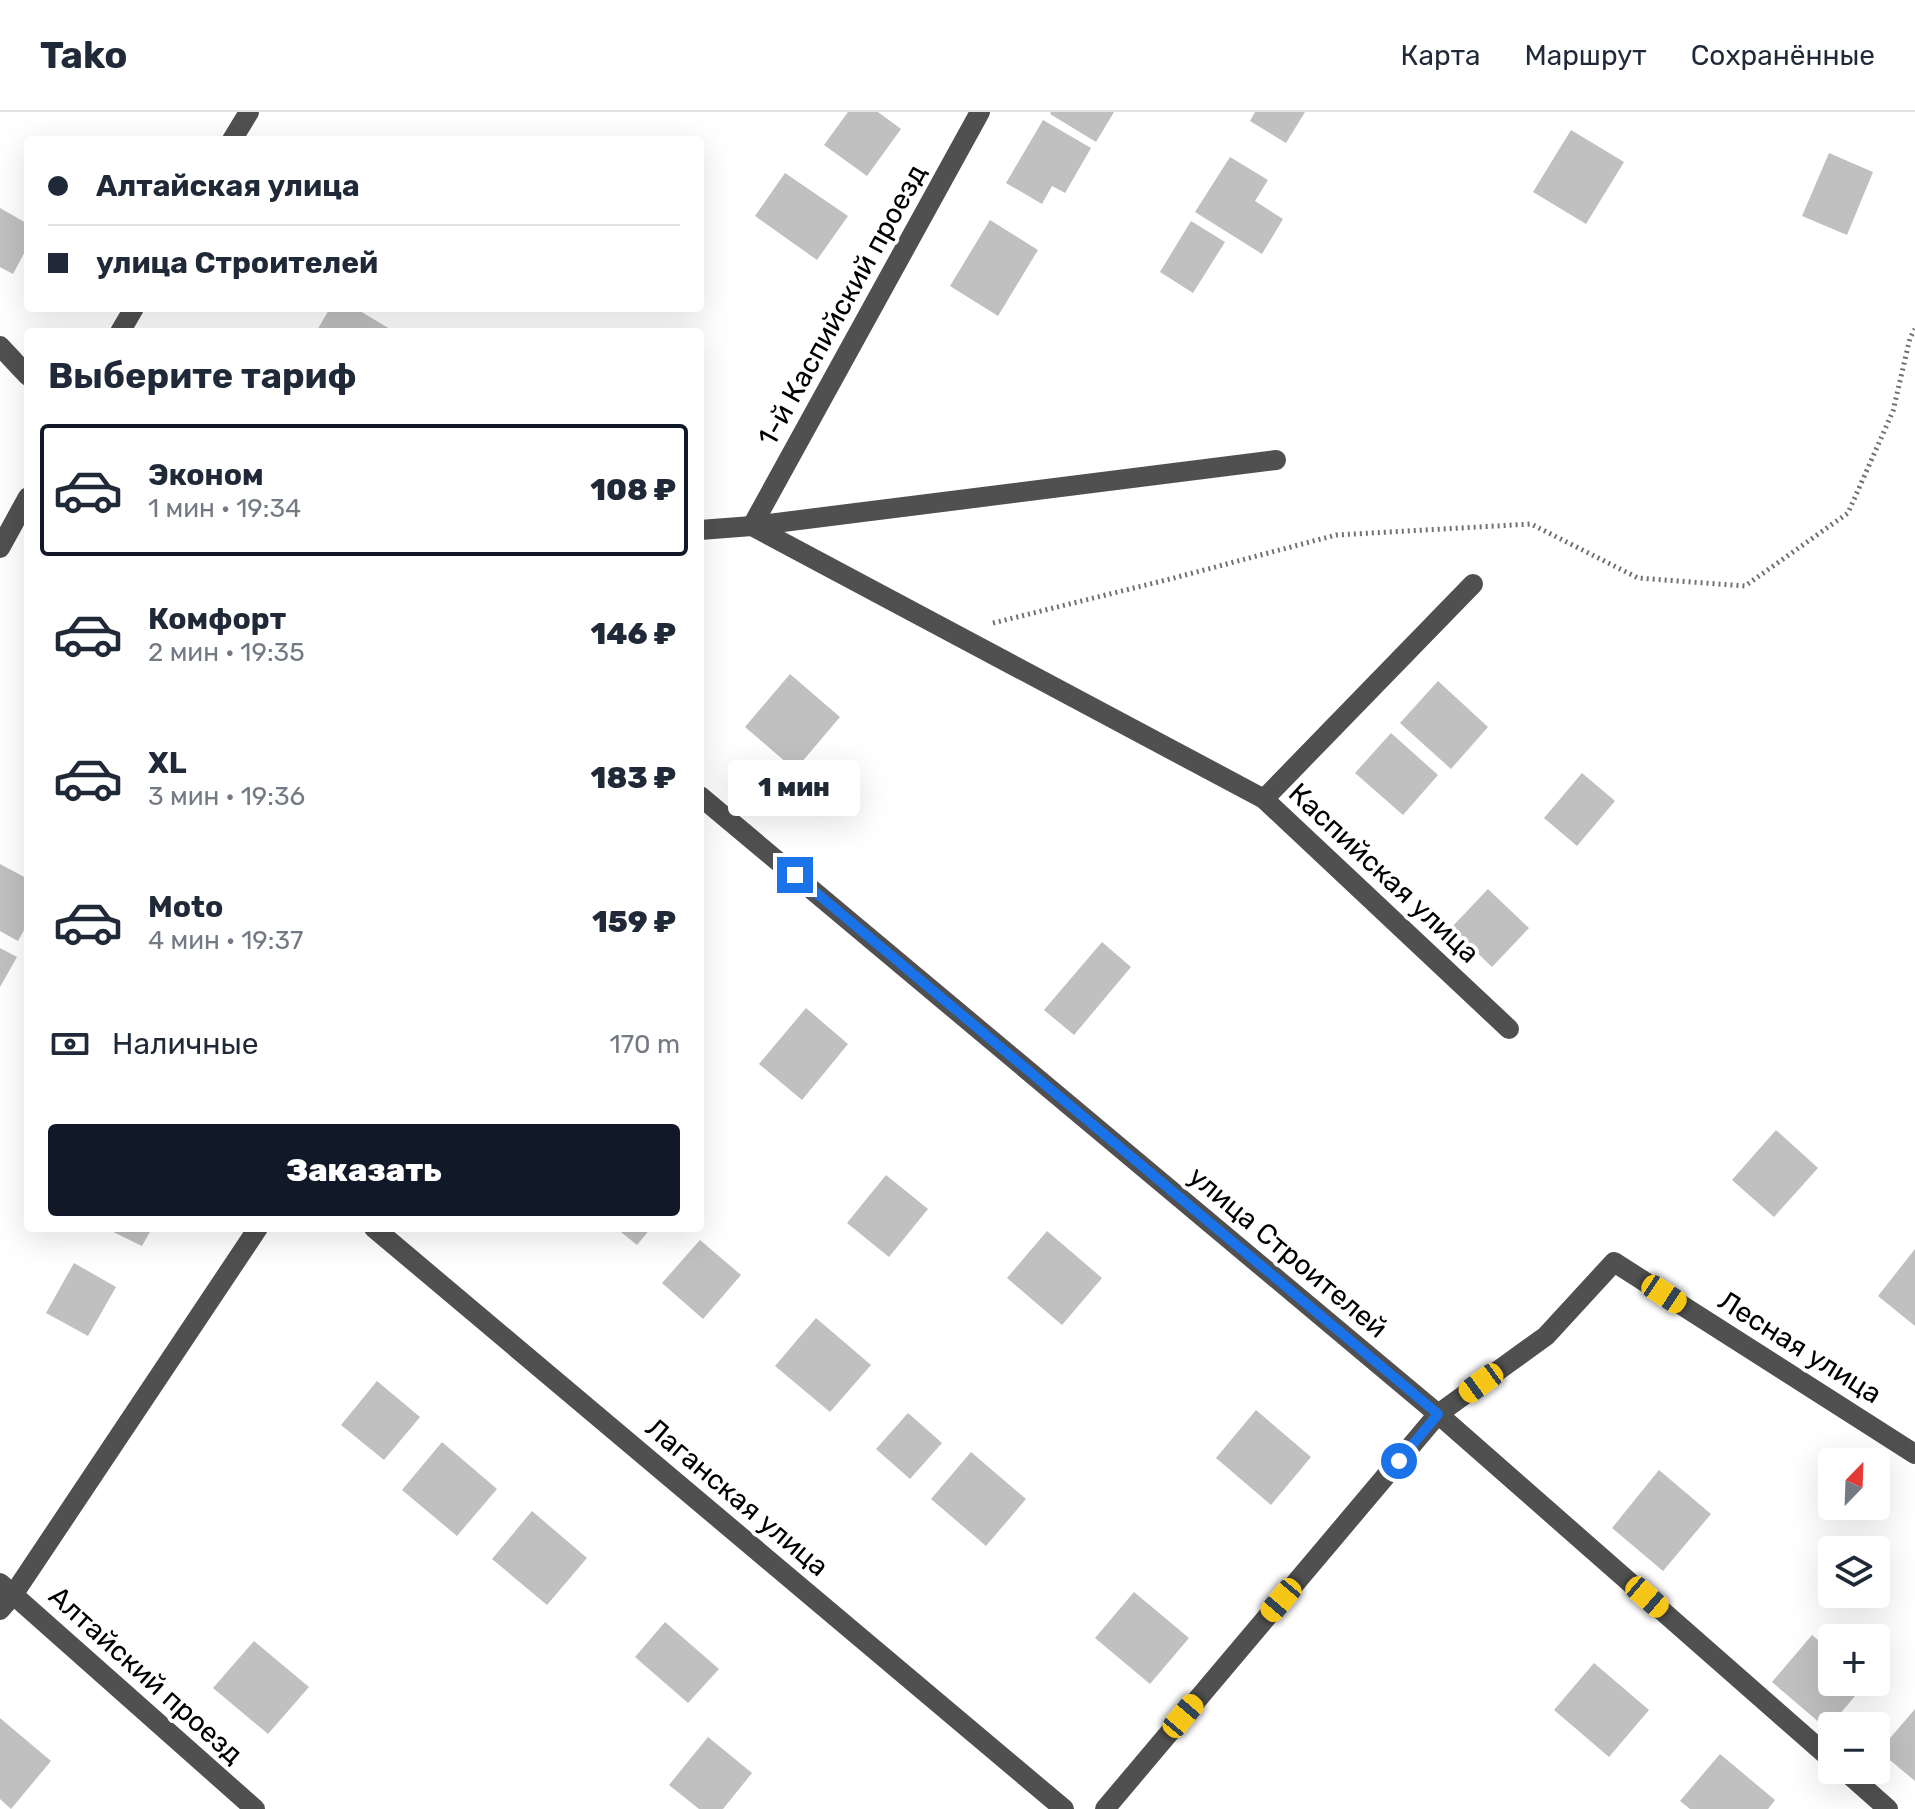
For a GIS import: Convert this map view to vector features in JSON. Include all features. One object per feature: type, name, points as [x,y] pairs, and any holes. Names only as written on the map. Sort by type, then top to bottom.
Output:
[{"type":"street","points":[[234,136],[249,112]]},
{"type":"street","name":"1-й Каспийский проезд","points":[[752,526],[980,112]]},
{"type":"street","points":[[0,346],[24,372]]},
{"type":"street","points":[[704,530],[1276,460]]},
{"type":"street","points":[[0,548],[24,504]]},
{"type":"street","points":[[752,526],[1264,799]]},
{"type":"street","name":"Каспийская улица","points":[[1473,584],[1264,799],[1509,1029]]},
{"type":"street","name":"улица Строителей","points":[[704,799],[1438,1414],[1818,1748]]},
{"type":"street","points":[[4,1596],[255,1232]]},
{"type":"street","name":"Лаганская улица","points":[[379,1232],[1064,1809]]},
{"type":"street","name":"Лесная улица","points":[[1438,1414],[1546,1336],[1614,1262],[1915,1454]]},
{"type":"street","points":[[1105,1809],[1438,1414]]},
{"type":"street","name":"Алтайский проезд","points":[[4,1596],[255,1809]]},
{"type":"street","points":[[1860,1784],[1888,1809]]},
{"type":"path","points":[[953,633],[1336,535],[1351,534],[1531,524],[1638,578],[1745,586],[1848,513],[1893,411],[1910,338],[1915,329]]},
{"type":"building","points":[[848,112],[878,112],[901,129],[867,176],[824,145]]},
{"type":"building","points":[[1051,112],[1114,112],[1096,142]]},
{"type":"building","points":[[1255,112],[1305,112],[1286,143],[1250,121]]},
{"type":"building","points":[[1043,120],[1091,148],[1065,193],[1052,186],[1042,204],[1006,183]]},
{"type":"building","points":[[1571,130],[1624,162],[1586,224],[1533,192]]},
{"type":"building","points":[[1829,153],[1873,172],[1847,235],[1802,216]]},
{"type":"building","points":[[1230,157],[1268,180],[1255,201],[1283,219],[1262,254],[1195,212]]},
{"type":"building","points":[[785,173],[848,216],[817,260],[755,216]]},
{"type":"building","points":[[0,208],[24,222],[24,253],[13,274],[0,267]]},
{"type":"building","points":[[990,220],[1038,250],[998,316],[950,286]]},
{"type":"building","points":[[1191,221],[1225,242],[1193,293],[1160,272]]},
{"type":"building","points":[[328,312],[362,312],[388,328],[318,328]]},
{"type":"building","points":[[790,674],[840,717],[795,770],[745,727]]},
{"type":"building","points":[[1438,681],[1488,727],[1451,769],[1400,723]]},
{"type":"building","points":[[1391,733],[1438,775],[1403,815],[1355,773]]},
{"type":"building","points":[[1582,773],[1615,801],[1577,846],[1544,818]]},
{"type":"building","points":[[0,864],[24,877],[24,930],[18,941],[0,931]]},
{"type":"building","points":[[1488,889],[1529,928],[1492,967],[1451,928]]},
{"type":"building","points":[[1102,942],[1131,967],[1074,1035],[1044,1010]]},
{"type":"building","points":[[0,948],[17,957],[0,987]]},
{"type":"building","points":[[806,1008],[848,1044],[802,1100],[759,1064]]},
{"type":"building","points":[[1776,1130],[1818,1168],[1774,1217],[1732,1180]]},
{"type":"building","points":[[886,1175],[928,1209],[889,1257],[847,1223]]},
{"type":"building","points":[[1047,1231],[1102,1278],[1062,1325],[1007,1278]]},
{"type":"building","points":[[113,1232],[150,1232],[142,1246]]},
{"type":"building","points":[[621,1232],[648,1232],[637,1245]]},
{"type":"building","points":[[700,1240],[741,1275],[703,1319],[662,1283]]},
{"type":"building","points":[[1915,1249],[1915,1326],[1878,1296]]},
{"type":"building","points":[[74,1263],[116,1287],[88,1336],[46,1313]]},
{"type":"building","points":[[816,1318],[871,1365],[830,1412],[775,1366]]},
{"type":"building","points":[[377,1381],[420,1417],[384,1460],[341,1425]]},
{"type":"building","points":[[1256,1410],[1311,1457],[1271,1505],[1216,1458]]},
{"type":"building","points":[[908,1413],[942,1443],[910,1479],[876,1449]]},
{"type":"building","points":[[442,1442],[497,1489],[457,1536],[402,1490]]},
{"type":"building","points":[[971,1452],[1026,1499],[986,1546],[931,1499]]},
{"type":"building","points":[[1659,1470],[1711,1514],[1663,1571],[1612,1528]]},
{"type":"building","points":[[532,1511],[587,1558],[547,1605],[492,1559]]},
{"type":"building","points":[[1134,1592],[1189,1638],[1150,1684],[1095,1638]]},
{"type":"building","points":[[665,1622],[719,1669],[688,1703],[635,1657]]},
{"type":"building","points":[[1812,1635],[1818,1640],[1818,1696],[1855,1696],[1841,1712],[1818,1712],[1818,1721],[1772,1682]]},
{"type":"building","points":[[254,1641],[309,1687],[268,1734],[213,1688]]},
{"type":"building","points":[[1594,1663],[1649,1710],[1609,1757],[1554,1710]]},
{"type":"building","points":[[1915,1709],[1915,1781],[1890,1760],[1890,1738]]},
{"type":"building","points":[[0,1718],[51,1761],[11,1809],[0,1799]]},
{"type":"building","points":[[708,1737],[752,1773],[723,1809],[699,1809],[669,1785]]},
{"type":"building","points":[[1720,1754],[1775,1800],[1768,1809],[1690,1809],[1680,1801]]},
{"type":"route","points":[[795,875],[1438,1414],[1399,1461]]}]
